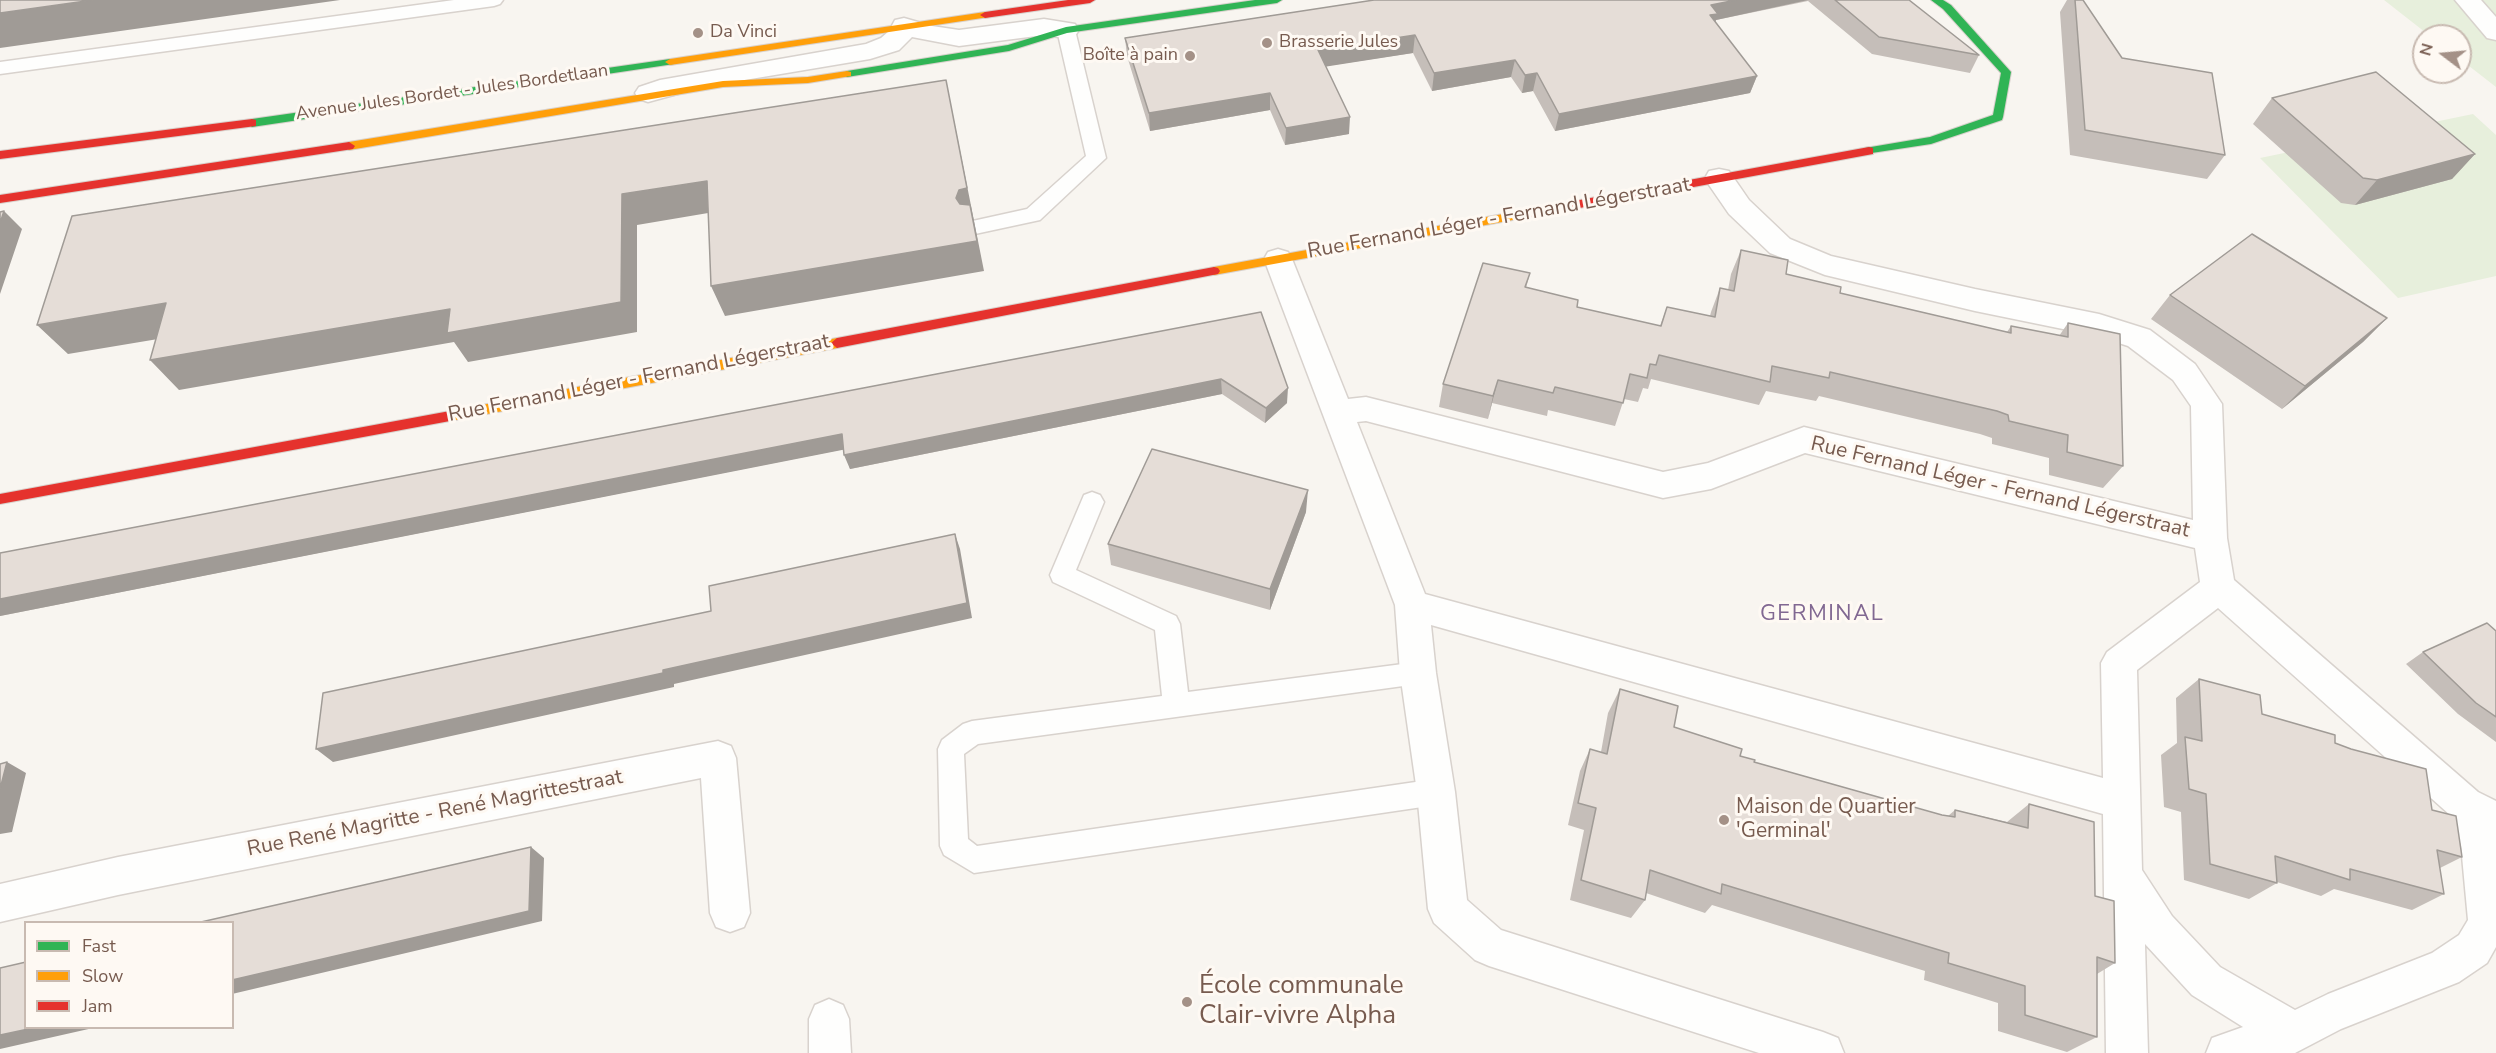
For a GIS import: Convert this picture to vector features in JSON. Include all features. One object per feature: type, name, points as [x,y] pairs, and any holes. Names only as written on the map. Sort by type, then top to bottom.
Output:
[{"type":"main road","name":"Avenue Jules Bordet - Jules Bordetlaan","points":[[0,155],[253,123],[900,17],[1090,0]]},
{"type":"main road","name":"Avenue Jules Bordet - Jules Bordetlaan","points":[[0,199],[319,151],[723,84],[808,80],[931,61],[1009,48],[1066,30],[1277,0]]},
{"type":"main road","name":"Rue Fernand Léger - Fernand Légerstraat","points":[[0,499],[127,477],[1278,259],[1931,140],[1998,117],[2006,72],[1947,2]]},
{"type":"street","points":[[2467,0],[2496,32]]},
{"type":"street","name":"Avenue Jules Bordet - Jules Bordetlaan","points":[[634,99],[660,88],[703,79],[870,51],[890,44],[900,35],[900,17],[930,34],[959,38],[1044,27],[1066,30]]},
{"type":"street","name":"Rue Fernand Léger - Fernand Légerstraat","points":[[1719,178],[1739,207],[1780,246],[1825,265],[1975,300],[2099,325],[2139,338],[2184,372],[2206,404],[2210,538],[2218,587]]},
{"type":"street","name":"Rue Fernand Léger - Fernand Légerstraat","points":[[1278,259],[1412,605],[1418,673],[1436,792],[1448,909],[1489,946],[1823,1053]]},
{"type":"street","name":"Rue Fernand Léger - Fernand Légerstraat","points":[[1338,413],[1366,409],[1663,485],[1711,476],[1804,440],[2210,538]]},
{"type":"street","points":[[2127,1053],[2119,663],[2218,587],[2480,813],[2480,845],[2488,922],[2473,949],[2445,968],[2328,1014],[2295,1032],[2227,1053]]},
{"type":"street","points":[[1412,605],[2121,801]]},
{"type":"street","name":"Rue René Magritte - René Magrittestraat","points":[[0,903],[118,876],[718,758],[730,913]]},
{"type":"street","points":[[2123,874],[2158,930],[2206,981],[2252,1010],[2295,1032]]},
{"type":"lane","points":[[0,68],[494,0]]},
{"type":"lane","points":[[975,227],[1033,215],[1096,158],[1066,30]]},
{"type":"lane","points":[[1092,502],[1062,575],[1167,624],[1176,705]]},
{"type":"lane","points":[[1418,673],[972,733],[951,749],[954,846],[974,860],[1436,792]]},
{"type":"green space","points":[[2384,0],[2496,0],[2496,87],[2472,68],[2472,24],[2415,24]]},
{"type":"green space","points":[[2473,114],[2496,135],[2496,276],[2398,298],[2260,158]]},
{"type":"building","points":[[0,0],[93,0],[0,13]]},
{"type":"building","points":[[1374,0],[1736,0],[1711,5],[1718,14],[1710,15],[1757,76],[1559,114],[1537,73],[1525,75],[1515,60],[1434,73],[1415,35],[1318,50],[1350,117],[1286,128],[1270,93],[1149,113],[1125,38]]},
{"type":"building","points":[[1835,0],[1909,0],[1979,55],[1879,37]]},
{"type":"building","points":[[2075,0],[2083,0],[2122,58],[2212,73],[2225,155],[2085,130]]},
{"type":"building","points":[[2376,72],[2475,154],[2377,180],[2363,178],[2272,98]]},
{"type":"building","points":[[946,80],[967,188],[959,190],[956,198],[960,204],[970,205],[977,241],[711,286],[707,181],[622,194],[621,302],[447,333],[450,309],[150,360],[166,303],[37,325],[72,216]]},
{"type":"building","points":[[2252,234],[2387,318],[2305,386],[2170,295]]},
{"type":"building","points":[[1741,250],[1788,260],[1786,274],[1841,287],[1840,293],[2011,333],[2011,326],[2068,337],[2068,323],[2120,334],[2123,466],[2067,452],[2068,435],[2009,421],[2008,415],[1997,411],[1830,372],[1829,378],[1772,366],[1770,382],[1659,355],[1656,365],[1650,364],[1647,378],[1630,374],[1623,403],[1555,387],[1553,393],[1498,380],[1493,396],[1443,384],[1483,263],[1530,273],[1525,287],[1578,300],[1577,307],[1661,326],[1667,307],[1715,317],[1720,288],[1734,291]]},
{"type":"building","points":[[1261,312],[1288,388],[1266,408],[1221,379],[844,455],[842,434],[0,599],[0,553]]},
{"type":"building","points":[[1152,449],[1308,490],[1270,589],[1108,544]]},
{"type":"building","points":[[955,534],[967,603],[316,749],[323,693],[711,611],[709,586]]},
{"type":"building","points":[[2487,623],[2496,631],[2496,717],[2476,703],[2423,652]]},
{"type":"building","points":[[2199,679],[2260,695],[2262,714],[2335,735],[2335,743],[2426,769],[2432,810],[2456,816],[2462,857],[2437,850],[2444,894],[2350,869],[2350,880],[2275,856],[2277,883],[2210,864],[2206,794],[2189,789],[2185,737],[2202,741]]},
{"type":"building","points":[[1620,689],[1678,706],[1674,727],[1742,749],[1740,756],[1755,760],[1754,762],[1942,815],[1955,817],[1955,810],[2028,828],[2029,804],[2094,822],[2095,896],[2114,901],[2115,963],[2097,957],[2097,1037],[2025,1015],[2025,986],[1948,963],[1949,953],[1722,884],[1721,894],[1650,870],[1645,900],[1581,880],[1596,808],[1578,803],[1590,749],[1607,754]]},
{"type":"building","points":[[7,762],[0,789],[0,764]]},
{"type":"building","points":[[531,847],[529,911],[234,980],[234,921],[205,921]]},
{"type":"building","points":[[24,962],[24,1029],[28,1029],[0,1035],[0,968]]},
{"type":"traffic: fast","points":[[847,74],[1009,48],[1066,30],[1277,0]]},
{"type":"traffic: fast","points":[[1869,151],[1931,140],[1998,117],[2006,72],[1947,7],[1936,0]]},
{"type":"traffic: fast","points":[[252,123],[670,62]]},
{"type":"traffic: slow","points":[[670,62],[985,15]]},
{"type":"traffic: slow","points":[[349,146],[723,84],[808,80],[847,74]]},
{"type":"traffic: slow","points":[[1214,271],[1525,214]]},
{"type":"traffic: slow","points":[[450,416],[837,343]]},
{"type":"traffic: jam","points":[[985,15],[1090,0]]},
{"type":"traffic: jam","points":[[0,155],[252,123]]},
{"type":"traffic: jam","points":[[0,199],[349,146]]},
{"type":"traffic: jam","points":[[1525,214],[1869,151]]},
{"type":"traffic: jam","points":[[837,343],[1214,271]]},
{"type":"traffic: jam","points":[[0,499],[450,416]]},
{"type":"place","name":"Da Vinci","points":[[698,33]]},
{"type":"place","name":"Brasserie Jules","points":[[1267,43]]},
{"type":"place","name":"Boîte à pain","points":[[1190,56]]},
{"type":"place","name":"Maison de Quartier 'Germinal'","points":[[1724,820]]},
{"type":"place","name":"École communale Clair-vivre Alpha","points":[[1187,1002]]},
{"type":"district","name":"GERMINAL","points":[[1822,615]]}]
